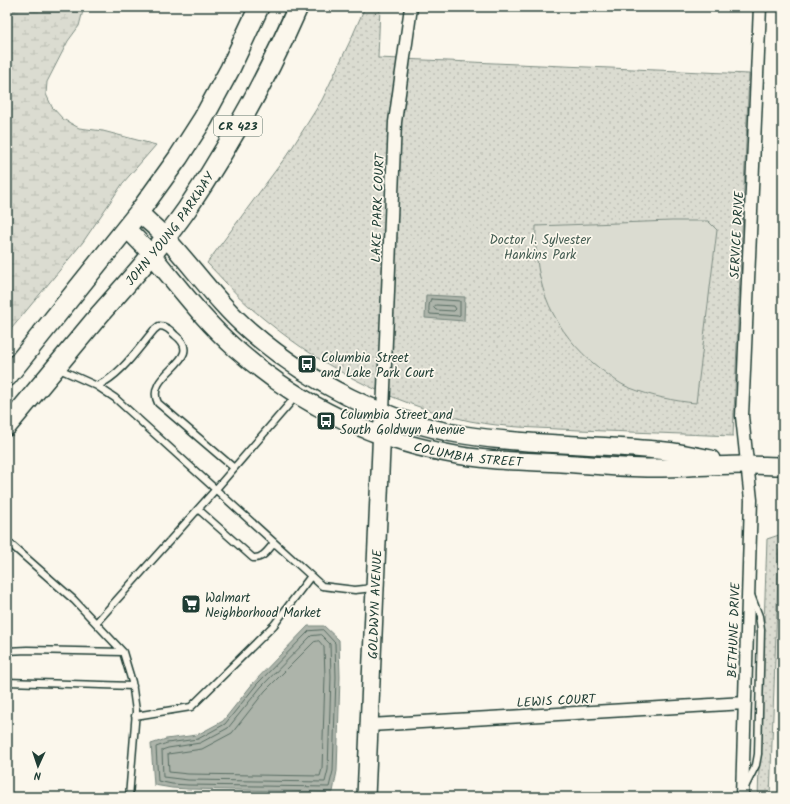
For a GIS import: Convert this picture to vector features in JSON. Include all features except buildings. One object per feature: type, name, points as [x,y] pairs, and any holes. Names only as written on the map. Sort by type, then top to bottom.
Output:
[{"type":"main road","name":"CR 423","points":[[7,376],[139,212],[178,158],[203,118],[230,69],[259,7]]},
{"type":"main road","name":"JOHN YOUNG PARKWAY","points":[[7,426],[151,255],[186,209],[230,140],[268,72],[298,7]]},
{"type":"street","name":"LAKE PARK COURT","points":[[383,412],[395,122],[411,7]]},
{"type":"street","name":"SERVICE DRIVE","points":[[747,465],[742,416],[760,7]]},
{"type":"street","name":"COLUMBIA STREET","points":[[139,212],[165,237],[225,307],[249,331],[289,362],[320,381],[383,412],[434,428],[486,438],[658,450],[747,465]]},
{"type":"street","name":"COLUMBIA STREET","points":[[126,228],[214,329],[236,349],[296,395],[353,425],[381,436],[398,442],[441,452],[495,460],[653,468],[747,465],[783,466]]},
{"type":"street","name":"GOLDWYN AVENUE","points":[[366,797],[383,412]]},
{"type":"street","name":"BETHUNE DRIVE","points":[[742,795],[750,500],[747,465]]},
{"type":"street","name":"LEWIS COURT","points":[[370,725],[745,703]]},
{"type":"lane","points":[[97,386],[109,380],[117,373],[154,330],[159,326],[164,326],[178,337],[184,346],[184,352],[183,357],[161,380],[156,391],[155,398],[158,403],[234,468]]},
{"type":"lane","points":[[56,368],[97,386],[115,398],[322,586],[355,590],[375,587]]},
{"type":"lane","points":[[96,623],[198,510],[296,395]]},
{"type":"lane","points":[[198,510],[253,558],[258,559],[263,556],[274,543]]},
{"type":"lane","points":[[7,541],[74,600],[123,652],[133,686],[135,716],[129,797]]},
{"type":"lane","points":[[135,716],[191,707],[274,625],[310,576]]},
{"type":"lane","points":[[742,795],[756,765],[758,754],[761,630],[759,616],[748,585]]},
{"type":"lane","points":[[7,651],[123,652]]},
{"type":"lane","points":[[7,682],[133,686]]},
{"type":"green space","points":[[7,7],[84,7],[79,26],[68,41],[47,82],[46,94],[52,107],[63,119],[79,128],[103,131],[156,145],[123,183],[83,242],[7,334]]},
{"type":"green space","name":"Doctor I. Sylvester Hankins Park","points":[[365,7],[380,7],[378,58],[749,74],[733,436],[497,425],[470,421],[410,404],[354,379],[301,347],[252,309],[207,263],[290,151],[322,100]]},
{"type":"green space","points":[[708,221],[717,230],[696,403],[662,398],[638,391],[622,384],[599,368],[583,354],[558,322],[542,287],[538,268],[536,226]]},
{"type":"green space","points":[[783,533],[783,548],[779,550],[770,797],[758,797],[767,539]]},
{"type":"water","points":[[426,295],[465,297],[464,321],[425,318]]},
{"type":"water","points":[[308,626],[324,626],[339,640],[340,677],[337,771],[333,792],[188,789],[154,785],[151,744],[166,739],[197,735],[223,721],[254,682]]},
{"type":"place","name":"Columbia Street and Lake Park Court","points":[[307,364]]},
{"type":"place","name":"Columbia Street and South Goldwyn Avenue","points":[[326,421]]},
{"type":"place","name":"Walmart Neighborhood Market","points":[[191,604]]}]
